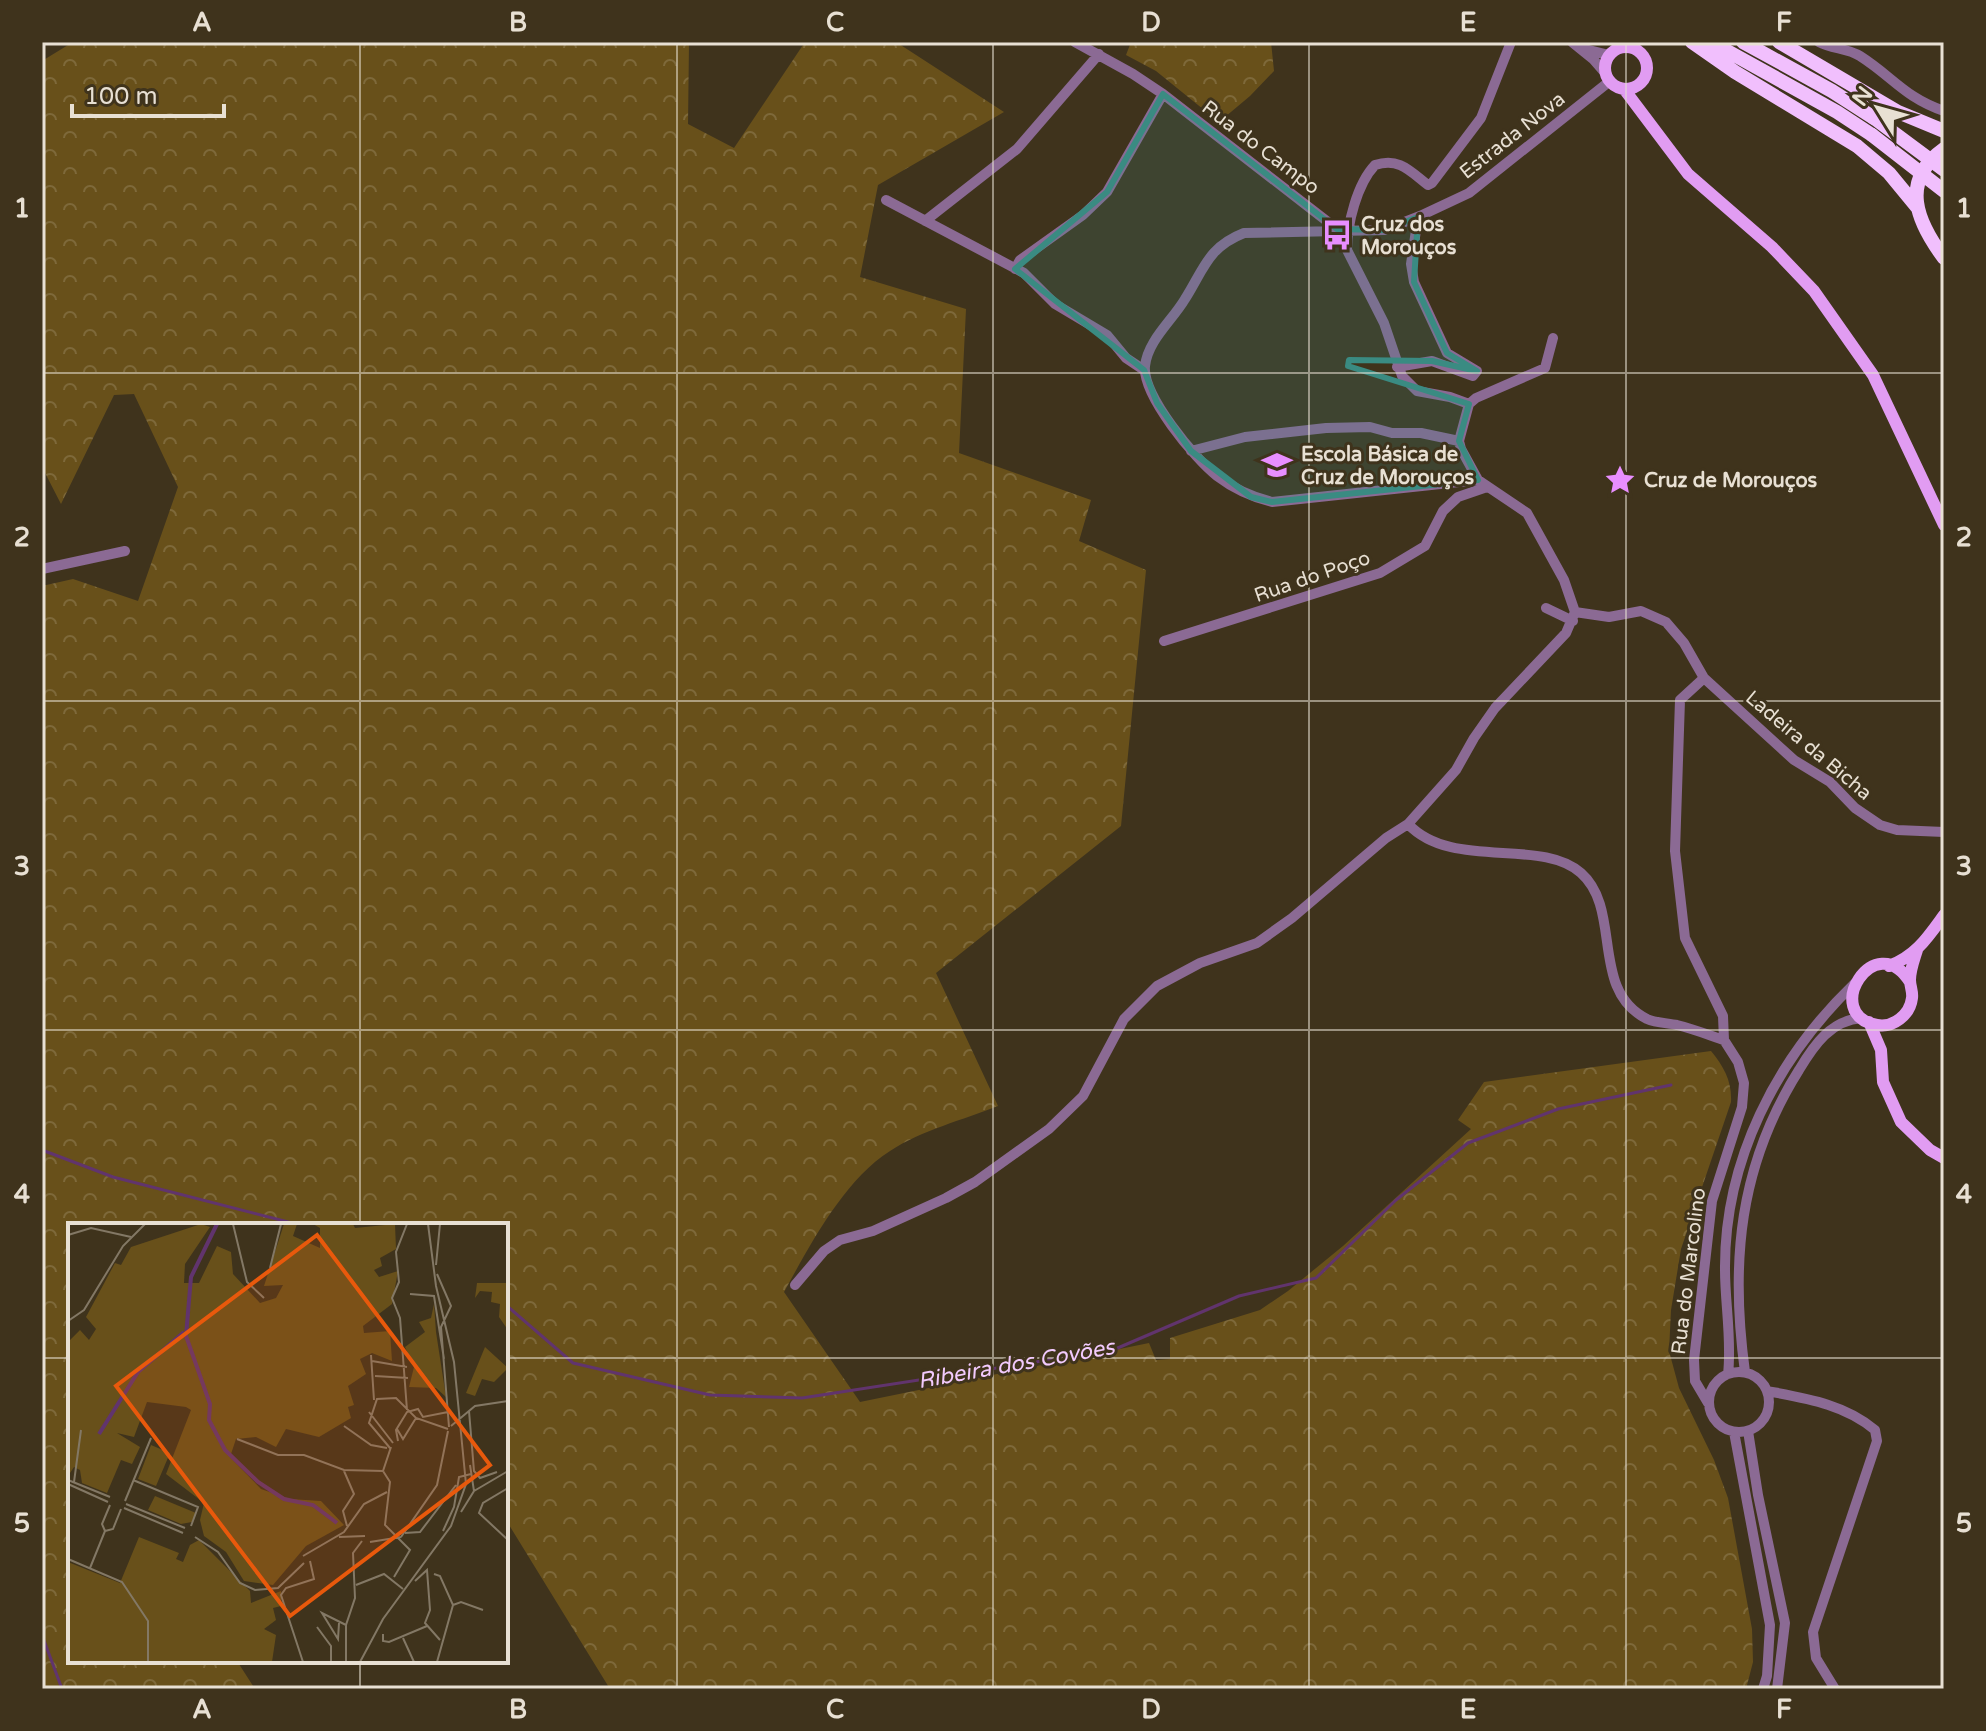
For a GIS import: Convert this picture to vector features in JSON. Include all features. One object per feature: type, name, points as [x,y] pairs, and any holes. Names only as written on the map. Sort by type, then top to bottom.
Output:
[{"type":"highway","points":[[1692,42],[1735,72],[1864,150],[1889,173],[1917,207],[1931,240],[1944,258]]},
{"type":"highway","points":[[1711,42],[1837,112],[1944,191]]},
{"type":"highway","points":[[1743,42],[1832,91],[1944,170]]},
{"type":"highway","points":[[1779,42],[1898,112],[1944,131]]},
{"type":"highway","points":[[1917,207],[1917,186],[1921,176],[1927,165],[1944,149]]},
{"type":"main road","points":[[1624,89],[1640,83],[1647,65],[1640,53],[1626,45],[1611,50],[1606,61],[1608,78],[1624,89],[1688,174],[1772,247],[1814,291],[1873,375],[1944,525]]},
{"type":"main road","points":[[1640,83],[1643,112]]},
{"type":"main road","points":[[1889,966],[1917,950],[1944,915]]},
{"type":"main road","points":[[1917,950],[1910,982],[1912,1000],[1904,1016],[1885,1038],[1881,1050],[1883,1082],[1901,1122],[1930,1150],[1944,1158]]},
{"type":"main road","points":[[1881,1050],[1853,1002],[1854,984],[1864,971],[1881,965],[1901,972],[1910,982]]},
{"type":"main road","points":[[1866,1020],[1878,1025],[1897,1021]]},
{"type":"street","name":"Rua do Campo","points":[[1075,42],[1163,94],[1343,229]]},
{"type":"street","points":[[1469,404],[1417,391],[1402,376],[1384,323],[1347,250],[1343,229],[1362,185],[1375,165],[1399,163],[1428,185],[1432,183],[1481,118],[1511,42]]},
{"type":"street","points":[[1819,42],[1858,54],[1923,104],[1944,111]]},
{"type":"street","points":[[1576,44],[1611,50]]},
{"type":"street","points":[[1576,44],[1608,78]]},
{"type":"street","points":[[925,221],[1017,149],[1099,54]]},
{"type":"street","name":"Estrada Nova","points":[[1144,370],[1149,348],[1185,300],[1208,259],[1225,240],[1244,233],[1384,230],[1418,217],[1469,193],[1608,78]]},
{"type":"street","points":[[1015,269],[1020,260],[1083,215],[1107,192],[1163,94]]},
{"type":"street","points":[[886,200],[1031,278],[1055,304],[1107,335],[1126,358],[1144,370],[1157,403],[1191,451],[1218,477],[1251,497],[1272,502],[1483,483]]},
{"type":"street","points":[[1397,367],[1432,361],[1473,376],[1477,371],[1447,353],[1414,282],[1411,264],[1418,217]]},
{"type":"street","points":[[795,1285],[824,1251],[840,1240],[873,1231],[946,1198],[975,1182],[1049,1129],[1083,1096],[1124,1019],[1157,986],[1200,963],[1257,943],[1292,918],[1386,838],[1408,824],[1456,770],[1495,708],[1548,654],[1574,617],[1564,580],[1527,513],[1483,483],[1459,441],[1469,404],[1476,398],[1545,368],[1553,338]]},
{"type":"street","points":[[1191,451],[1245,437],[1326,428],[1370,427],[1392,433],[1421,433],[1459,441]]},
{"type":"street","name":"Rua do Poço","points":[[1164,641],[1380,573],[1425,546],[1443,511],[1458,497],[1483,483]]},
{"type":"street","points":[[42,569],[125,551]]},
{"type":"street","name":"Ladeira da Bicha","points":[[1546,608],[1574,617],[1609,617],[1641,611],[1666,622],[1684,643],[1704,678],[1794,760],[1830,782],[1868,818],[1897,830],[1944,832]]},
{"type":"street","name":"Rua do Marcolino","points":[[1704,678],[1680,700],[1675,851],[1685,938],[1723,1016],[1724,1040],[1738,1062],[1744,1083],[1742,1107],[1712,1201],[1694,1371],[1697,1387],[1708,1403]]},
{"type":"street","points":[[1408,824],[1419,836],[1440,844],[1481,852],[1559,860],[1581,872],[1596,892],[1613,978],[1627,1003],[1648,1019],[1724,1040]]},
{"type":"street","points":[[1728,1374],[1725,1268],[1728,1222],[1737,1177],[1751,1132],[1770,1091],[1796,1050],[1854,984]]},
{"type":"street","points":[[1745,1372],[1740,1318],[1741,1225],[1749,1182],[1759,1152],[1782,1097],[1806,1058],[1834,1026],[1844,1020],[1866,1020]]},
{"type":"street","name":"Rua do Marcolino","points":[[1694,1371],[1717,1381]]},
{"type":"street","points":[[1745,1372],[1762,1382],[1769,1406],[1762,1422],[1748,1431],[1734,1432],[1722,1428],[1713,1420],[1708,1403],[1717,1381],[1728,1374],[1745,1372]]},
{"type":"street","points":[[1767,1391],[1818,1401],[1866,1422],[1875,1430],[1877,1441],[1813,1632],[1816,1658],[1835,1689]]},
{"type":"street","points":[[1769,1406],[1793,1396]]},
{"type":"street","points":[[1748,1431],[1785,1623],[1777,1689]]},
{"type":"street","points":[[1734,1432],[1770,1625],[1767,1676],[1763,1689]]},
{"type":"highlighted area","points":[[1163,94],[1337,229],[1384,230],[1418,217],[1414,282],[1447,353],[1477,371],[1432,361],[1349,360],[1348,366],[1469,404],[1459,441],[1478,480],[1272,502],[1251,497],[1191,451],[1157,403],[1144,370],[1015,269],[1107,192]]},
{"type":"green space","points":[[73,42],[689,42],[688,124],[734,148],[805,42],[896,42],[1004,112],[878,185],[860,277],[966,309],[959,453],[1091,500],[1079,541],[1146,570],[1121,826],[936,973],[998,1106],[915,1137],[873,1163],[843,1196],[784,1292],[860,1402],[1149,1343],[1156,1360],[1170,1359],[1170,1338],[1260,1310],[1343,1246],[1471,1129],[1458,1120],[1484,1082],[1711,1051],[1726,1075],[1731,1102],[1681,1249],[1671,1310],[1669,1351],[1679,1388],[1714,1460],[1728,1498],[1752,1629],[1753,1662],[1746,1689],[610,1689],[508,1523],[508,1223],[68,1223],[68,1663],[238,1663],[255,1689],[42,1689],[42,586],[73,579],[138,601],[178,487],[134,394],[114,395],[61,504],[42,467],[42,61]]},
{"type":"green space","points":[[1131,42],[1271,42],[1274,71],[1219,122],[1156,71],[1126,55]]},
{"type":"waterway","name":"Ribeira dos Covões","points":[[508,1307],[573,1363],[710,1395],[802,1398],[1113,1350],[1239,1296],[1316,1278],[1396,1200],[1468,1143],[1558,1109],[1671,1085]]},
{"type":"waterway","name":"Ribeira dos Covões","points":[[42,1150],[113,1177],[292,1223]]},
{"type":"waterway","points":[[42,1635],[62,1689]]},
{"type":"place","name":"Cruz dos Morouços","points":[[1337,235]]},
{"type":"place","name":"Escola Básica de Cruz de Morouços","points":[[1277,465]]},
{"type":"place","name":"Cruz de Morouços","points":[[1620,480]]}]
